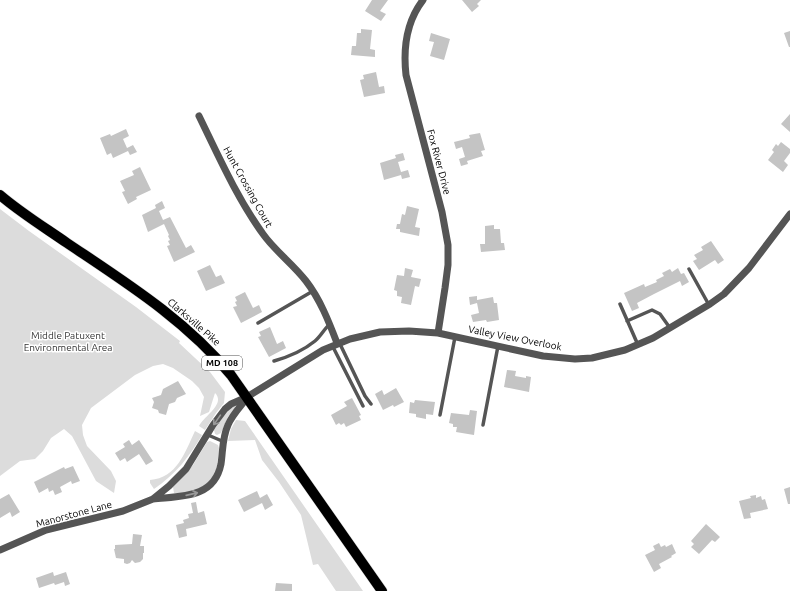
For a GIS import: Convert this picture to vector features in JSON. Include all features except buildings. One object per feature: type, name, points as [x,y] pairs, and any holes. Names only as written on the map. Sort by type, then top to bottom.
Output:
[{"type":"main road","name":"Clarksville Pike","points":[[0,195],[12,205],[147,298],[186,329],[220,362],[247,398],[382,591]]},
{"type":"street","name":"Fox River Drive","points":[[422,0],[406,36],[404,61],[406,75],[442,212],[448,245],[448,265],[438,333]]},
{"type":"street","name":"Hunt Crossing Court","points":[[199,116],[222,164],[256,223],[270,244],[298,272],[313,291],[330,324],[336,344]]},
{"type":"street","name":"Valley View Overlook","points":[[247,398],[314,355],[336,344],[380,332],[409,331],[438,333],[543,356],[575,359],[606,356],[625,350],[638,345],[670,328],[709,305],[724,294],[749,268],[790,214]]},
{"type":"street","name":"Manorstone Lane","points":[[153,499],[186,469],[213,425],[225,409],[231,404],[247,398]]},
{"type":"street","name":"Manorstone Lane","points":[[0,550],[46,530],[123,511],[153,499],[191,495],[204,490],[219,471],[222,441],[228,423],[247,398]]},
{"type":"lane","points":[[689,269],[709,305]]},
{"type":"lane","points":[[258,323],[313,291]]},
{"type":"lane","points":[[620,304],[638,345]]},
{"type":"lane","points":[[627,320],[652,310],[660,314],[670,328]]},
{"type":"lane","points":[[274,361],[310,345],[330,324]]},
{"type":"lane","points":[[440,415],[455,337]]},
{"type":"lane","points":[[336,344],[371,404]]},
{"type":"lane","points":[[336,344],[363,406]]},
{"type":"lane","points":[[483,425],[498,346]]},
{"type":"lane","points":[[208,435],[222,441]]},
{"type":"green space","name":"Middle Patuxent Environmental Area","points":[[0,209],[136,307],[180,341],[179,343],[210,372],[225,392],[224,403],[205,430],[199,426],[216,406],[218,397],[215,393],[209,412],[200,416],[204,397],[199,388],[192,381],[173,368],[163,364],[153,366],[135,375],[91,408],[82,425],[83,435],[87,446],[111,471],[116,481],[114,493],[96,481],[72,436],[64,429],[51,438],[43,451],[35,459],[20,461],[0,476]]},
{"type":"green space","points":[[234,405],[236,407],[228,417],[221,433],[217,435],[215,434],[214,430],[222,418]]},
{"type":"green space","points":[[236,420],[245,421],[363,591],[336,591],[318,564],[313,565],[301,515],[262,460],[255,440],[228,441],[231,429]]},
{"type":"green space","points":[[195,431],[202,435],[192,450],[169,478],[154,489],[150,483],[150,480],[167,474],[179,463]]},
{"type":"green space","points":[[210,441],[218,445],[219,448],[217,467],[213,476],[199,489],[187,493],[174,493],[173,487],[193,465],[207,442]]}]
